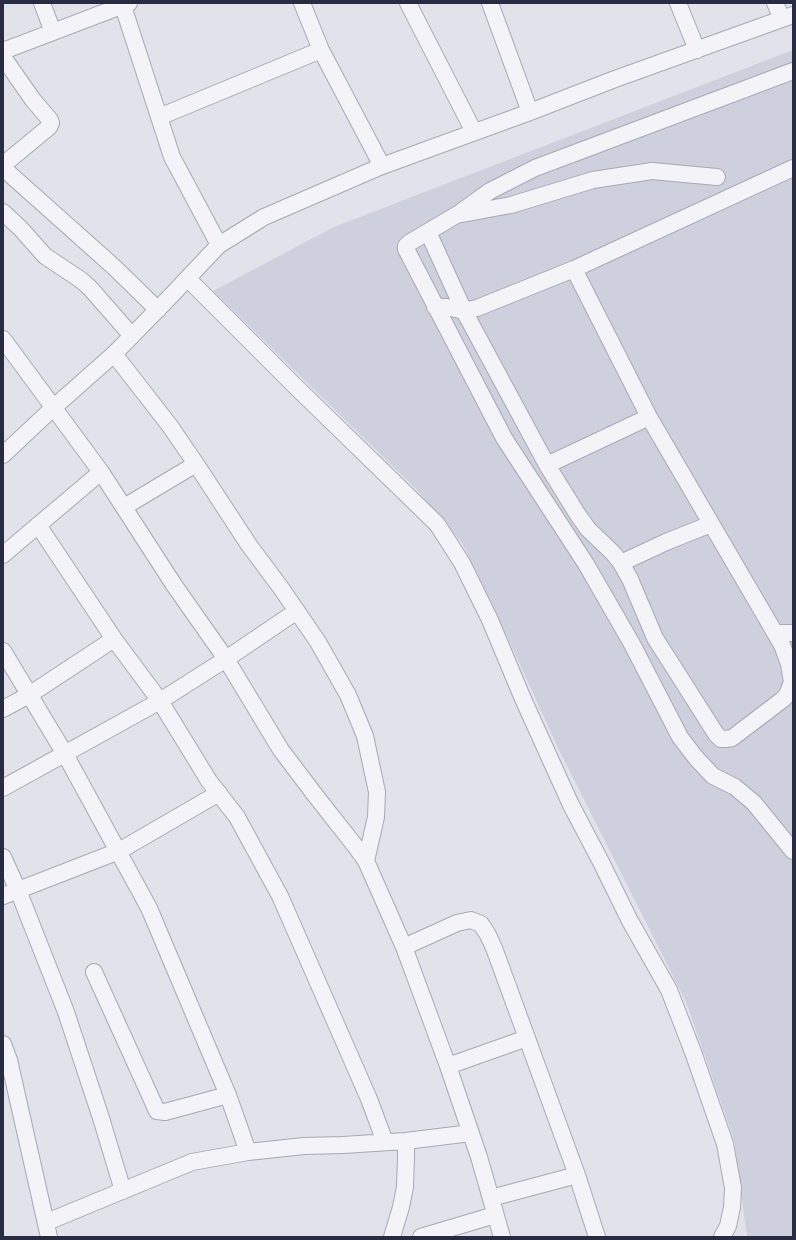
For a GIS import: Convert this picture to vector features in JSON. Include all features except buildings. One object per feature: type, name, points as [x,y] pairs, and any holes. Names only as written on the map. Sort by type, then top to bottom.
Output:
[{"type":"street","points":[[42,3],[53,32]]},
{"type":"street","points":[[302,3],[322,50],[382,166]]},
{"type":"street","points":[[408,3],[474,132]]},
{"type":"street","points":[[490,3],[530,112]]},
{"type":"street","points":[[678,3],[697,50]]},
{"type":"street","points":[[3,455],[114,354],[188,279],[219,245],[264,217],[382,166],[615,79],[788,17],[775,3]]},
{"type":"street","points":[[3,51],[124,4],[172,157],[219,245]]},
{"type":"street","points":[[159,117],[322,50]]},
{"type":"street","points":[[3,57],[51,123],[49,127],[3,166],[114,267],[154,314]]},
{"type":"street","points":[[793,72],[535,168],[490,191],[458,214],[406,246],[406,249],[435,307],[504,438],[586,564],[632,644],[680,737],[696,758],[713,776],[735,788],[754,803],[793,851]]},
{"type":"street","points":[[435,307],[448,307],[464,311],[477,308],[574,269],[793,168]]},
{"type":"street","points":[[458,214],[511,205],[593,180],[652,171],[717,177]]},
{"type":"street","points":[[3,212],[21,229],[45,256],[82,280],[135,333]]},
{"type":"street","points":[[428,232],[464,311],[547,465],[588,529],[613,553],[621,563],[630,579],[655,638],[721,739],[732,738],[787,695],[792,682],[782,644],[649,416],[574,269]]},
{"type":"street","points":[[188,279],[437,524],[462,563],[490,620],[523,699],[571,805],[630,921],[669,990],[693,1052],[725,1144],[733,1188],[732,1207],[728,1226],[722,1237]]},
{"type":"street","points":[[5,345],[101,472],[174,585],[226,659],[281,750],[366,861],[404,947],[448,1066],[471,1133],[502,1237]]},
{"type":"street","points":[[114,354],[170,426],[249,545],[297,611],[318,642],[348,695],[365,736],[377,792],[376,817],[366,861]]},
{"type":"street","points":[[547,465],[649,416]]},
{"type":"street","points":[[124,507],[196,464]]},
{"type":"street","points":[[3,555],[101,472]]},
{"type":"street","points":[[621,563],[666,542],[711,524]]},
{"type":"street","points":[[38,526],[114,639],[160,701],[200,768],[231,807],[237,817],[280,896],[369,1099],[385,1142]]},
{"type":"street","points":[[3,788],[160,701],[297,611]]},
{"type":"street","points":[[776,633],[793,633]]},
{"type":"street","points":[[3,710],[29,695],[114,639]]},
{"type":"street","points":[[3,651],[65,754],[149,908],[228,1095],[248,1152]]},
{"type":"street","points":[[3,896],[92,863],[119,851],[219,793]]},
{"type":"street","points":[[3,857],[18,890],[66,1012],[123,1191]]},
{"type":"street","points":[[404,947],[457,923],[471,920],[481,924],[494,948],[577,1175],[597,1237]]},
{"type":"street","points":[[94,972],[157,1111],[164,1112],[228,1095]]},
{"type":"street","points":[[448,1066],[527,1038]]},
{"type":"street","points":[[3,1044],[48,1230],[123,1191],[192,1162],[248,1152],[304,1146],[406,1141],[471,1133]]},
{"type":"street","points":[[392,1237],[405,1187],[406,1141]]},
{"type":"street","points":[[491,1198],[577,1175]]},
{"type":"street","points":[[421,1237],[495,1215]]},
{"type":"shaded area","points":[[793,50],[793,1237],[747,1237],[734,1140],[686,1002],[559,750],[495,610],[462,543],[416,489],[213,291],[334,227]]}]
